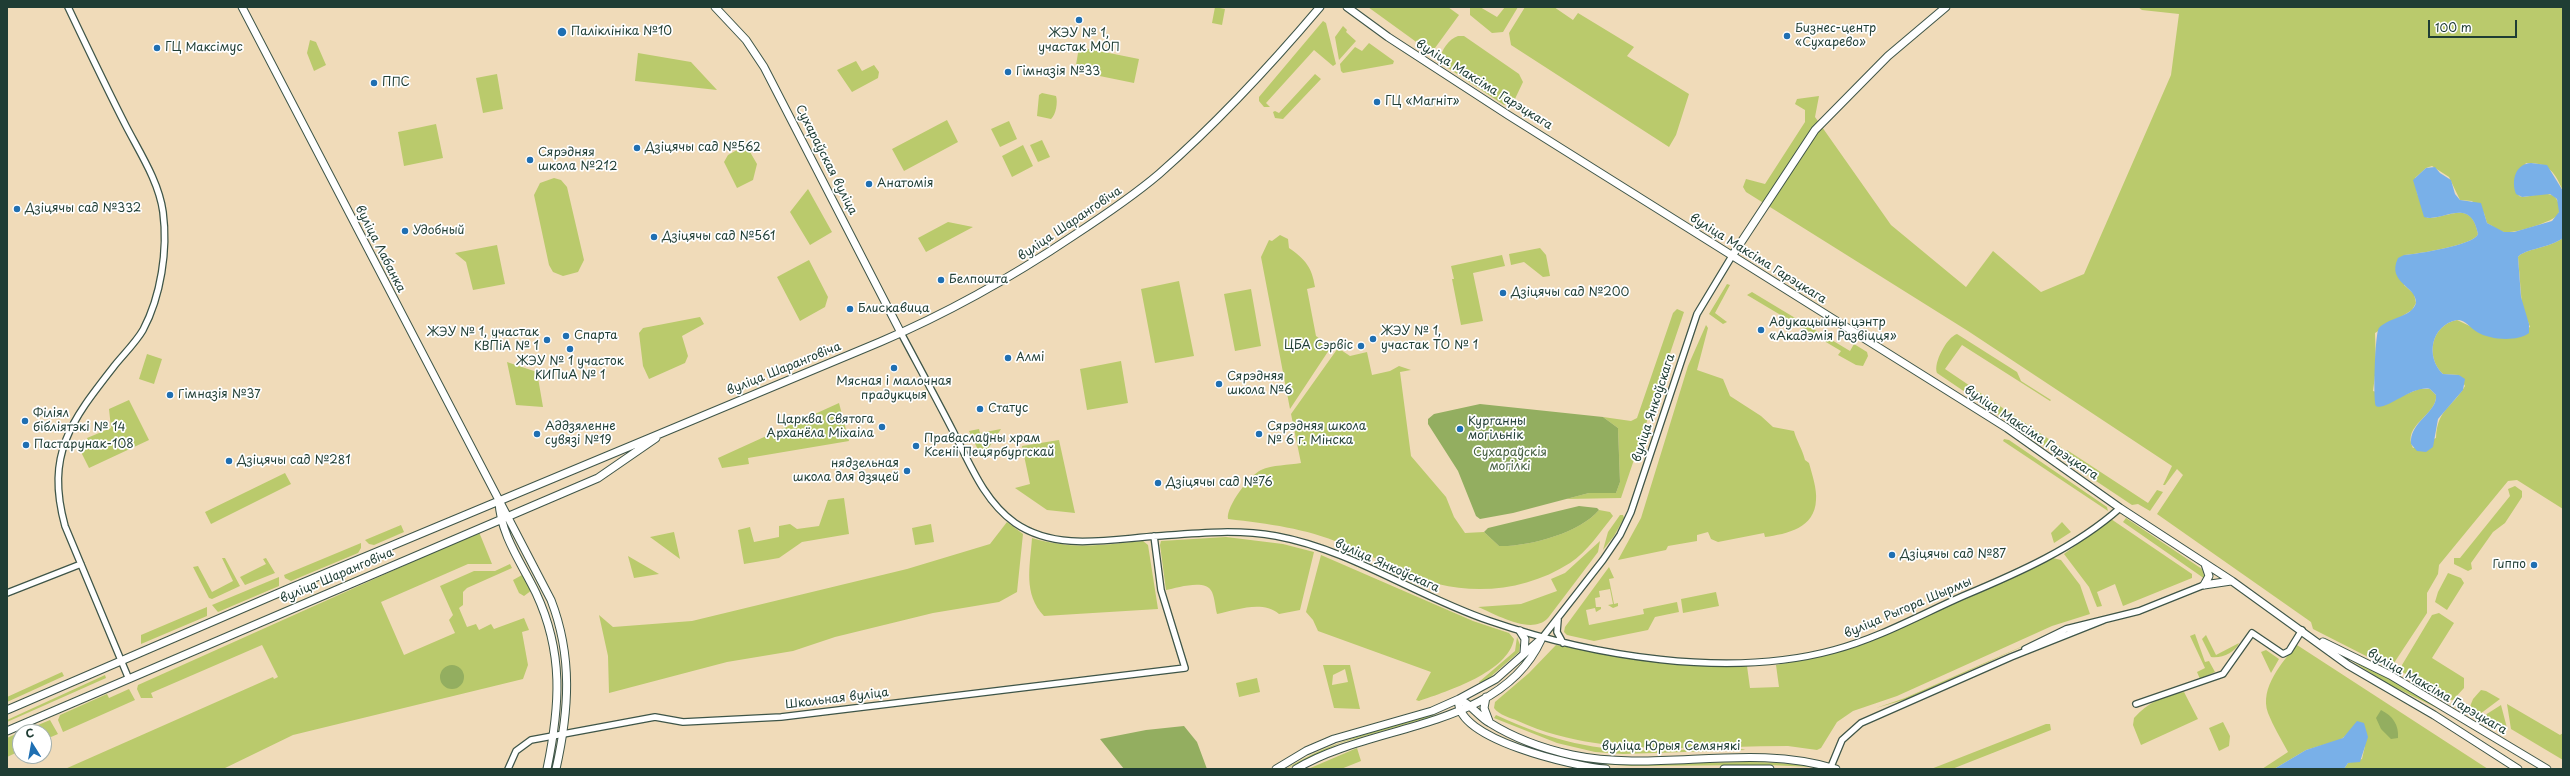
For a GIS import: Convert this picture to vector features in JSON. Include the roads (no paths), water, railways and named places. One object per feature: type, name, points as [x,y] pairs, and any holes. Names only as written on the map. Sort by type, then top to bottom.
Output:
[{"type":"main road","name":"вуліца Лабанка","points":[[242,7],[499,501],[508,515],[555,612],[562,633],[567,670],[567,713],[556,769]]},
{"type":"main road","name":"Сухараўская вуліца","points":[[715,7],[746,40],[764,67],[901,333]]},
{"type":"main road","name":"вуліца Шаранговіча","points":[[7,710],[499,501],[901,333],[1011,276],[1104,216],[1194,144],[1270,64],[1320,7]]},
{"type":"main road","name":"вуліца Максіма Гарэцкага","points":[[1347,7],[1388,37],[1732,256],[2008,428],[2120,508],[2232,581],[2302,630],[2348,665],[2452,727],[2518,769]]},
{"type":"main road","points":[[1732,256],[1815,130],[1888,56],[1946,7]]},
{"type":"main road","name":"вуліца Шаранговіча","points":[[7,731],[128,677],[598,478],[668,430]]},
{"type":"main road","points":[[499,501],[499,519],[545,616],[557,666],[554,735],[547,769]]},
{"type":"main road","points":[[2204,585],[2209,576],[2205,564]]},
{"type":"main road","points":[[2204,585],[2232,581]]},
{"type":"main road","points":[[545,616],[555,612]]},
{"type":"main road","points":[[1520,631],[1524,639],[1524,654]]},
{"type":"main road","points":[[1276,769],[1306,751],[1334,739],[1432,711],[1459,699],[1496,679],[1542,638]]},
{"type":"main road","points":[[1296,769],[1320,755],[1356,742],[1460,711],[1470,706],[1486,697],[1508,681],[1534,657],[1542,638]]},
{"type":"main road","name":"вуліца Максіма Гарэцкага","points":[[2314,639],[2390,675],[2460,715],[2547,769]]},
{"type":"main road","points":[[1486,697],[1484,708],[1491,724]]},
{"type":"main road","points":[[1459,699],[1460,711]]},
{"type":"main road","name":"вуліца Юрыя Семянякі","points":[[1459,699],[1470,706],[1491,724],[1536,744],[1586,757],[1631,760],[1769,759],[1807,762],[1832,768]]},
{"type":"main road","name":"вуліца Юрыя Семянякі","points":[[1460,711],[1471,724],[1487,733],[1532,753],[1571,765],[1606,769]]},
{"type":"main road","points":[[2452,727],[2460,715]]},
{"type":"main road","name":"вуліца Юрыя Семянякі","points":[[1724,769],[1770,769]]},
{"type":"street","points":[[68,7],[150,171],[163,210],[164,226],[158,291],[143,331],[84,405],[70,428],[61,452],[57,476],[58,501],[81,564],[128,677]]},
{"type":"street","name":"вуліца Янкоўскага","points":[[901,333],[976,478],[996,506],[1015,523],[1042,536],[1069,542],[1154,536],[1249,532],[1296,541],[1372,570],[1460,610],[1542,638],[1603,560],[1620,535],[1631,512],[1697,314],[1732,256]]},
{"type":"street","name":"вуліца Рыгора Шырмы","points":[[1542,638],[1564,644],[1650,659],[1724,662],[1764,661],[1809,656],[1834,650],[1880,635],[2008,577],[2090,532],[2120,508]]},
{"type":"street","name":"Школьная вуліца","points":[[508,769],[516,751],[525,742],[554,735],[654,717],[683,722],[781,717],[1185,668],[1161,590],[1154,536]]},
{"type":"street","points":[[7,593],[81,564]]},
{"type":"street","points":[[1832,768],[1842,740],[1861,723],[2011,657],[2054,634],[2145,609],[2204,585]]},
{"type":"street","points":[[1559,618],[1557,629],[1564,644]]},
{"type":"street","points":[[2136,704],[2223,674],[2252,633],[2283,654],[2289,651],[2302,630]]},
{"type":"water","points":[[2531,163],[2547,165],[2563,191],[2563,238],[2551,244],[2521,254],[2518,257],[2521,297],[2529,324],[2529,333],[2518,338],[2511,339],[2489,337],[2482,335],[2460,320],[2448,323],[2441,328],[2436,335],[2434,342],[2434,359],[2437,367],[2443,374],[2459,375],[2465,379],[2463,390],[2438,419],[2433,447],[2426,452],[2417,451],[2411,444],[2414,429],[2433,407],[2436,395],[2430,389],[2423,389],[2407,394],[2380,407],[2376,406],[2375,401],[2376,353],[2379,328],[2383,324],[2410,312],[2416,303],[2412,292],[2399,279],[2395,266],[2398,258],[2404,255],[2432,251],[2457,245],[2467,242],[2478,234],[2474,222],[2469,216],[2462,213],[2431,218],[2424,217],[2413,180],[2426,168],[2435,167],[2440,173],[2451,180],[2455,194],[2460,200],[2481,203],[2487,223],[2504,232],[2514,232],[2552,221],[2559,212],[2557,199],[2550,194],[2522,197],[2516,194],[2514,179],[2516,174],[2521,166]]},
{"type":"water","points":[[2357,721],[2364,723],[2368,737],[2360,762],[2348,763],[2344,769],[2274,769],[2306,750],[2343,738]]},
{"type":"place","name":"ЖЭУ № 1, участак МОП","points":[[1079,20]]},
{"type":"place","name":"Паліклініка №10","points":[[562,32]]},
{"type":"place","name":"Бизнес-центр «Сухарево»","points":[[1787,36]]},
{"type":"place","name":"ГЦ Максімус","points":[[157,48]]},
{"type":"place","name":"Гімназія №33","points":[[1008,72]]},
{"type":"place","name":"ППС","points":[[374,83]]},
{"type":"place","name":"ГЦ «Магніт»","points":[[1377,102]]},
{"type":"place","name":"Дзіцячы сад №562","points":[[637,148]]},
{"type":"place","name":"Сярэдняя школа №212","points":[[530,160]]},
{"type":"place","name":"Анатомія","points":[[869,184]]},
{"type":"place","name":"Дзіцячы сад №332","points":[[17,209]]},
{"type":"place","name":"Удобный","points":[[405,231]]},
{"type":"place","name":"Дзіцячы сад №561","points":[[654,237]]},
{"type":"place","name":"Белпошта","points":[[941,280]]},
{"type":"place","name":"Дзіцячы сад №200","points":[[1503,293]]},
{"type":"place","name":"Блискавица","points":[[850,309]]},
{"type":"place","name":"Адукацыйны цэнтр «Акадэмія Развіцця»","points":[[1761,330]]},
{"type":"place","name":"Спарта","points":[[566,336]]},
{"type":"place","name":"ЖЭУ № 1, участак ТО № 1","points":[[1373,339]]},
{"type":"place","name":"ЖЭУ № 1, участак КВПіА № 1","points":[[547,340]]},
{"type":"place","name":"ЦБА Сэрвіс","points":[[1361,346]]},
{"type":"place","name":"ЖЭУ № 1 участок КИПиА № 1","points":[[570,349]]},
{"type":"place","name":"Алмі","points":[[1008,358]]},
{"type":"place","name":"Мясная і малочная прадукцыя","points":[[894,368]]},
{"type":"place","name":"Сярэдняя школа №6","points":[[1219,384]]},
{"type":"place","name":"Гімназія №37","points":[[170,395]]},
{"type":"place","name":"Статус","points":[[980,409]]},
{"type":"place","name":"Філіял бібліятэкі № 14","points":[[25,421]]},
{"type":"place","name":"Царква Святога Арханёла Міхаіла","points":[[882,427]]},
{"type":"place","name":"Курганны могільнік","points":[[1460,429]]},
{"type":"place","name":"Аддзяленне сувязі №19","points":[[537,434]]},
{"type":"place","name":"Сярэдняя школа № 6 г. Мінска","points":[[1259,434]]},
{"type":"place","name":"Пастарунак-108","points":[[26,445]]},
{"type":"place","name":"Праваслаўны храм Ксеніі Пецярбургскай","points":[[916,446]]},
{"type":"place","name":"Дзіцячы сад №281","points":[[229,461]]},
{"type":"place","name":"нядзельная школа для дзяцей","points":[[907,471]]},
{"type":"place","name":"Дзіцячы сад №76","points":[[1158,483]]},
{"type":"place","name":"Дзіцячы сад №87","points":[[1892,555]]},
{"type":"place","name":"Гиппо","points":[[2534,565]]},
{"type":"park label","name":"Сухараўскія могілкі","points":[[1510,460]]}]
